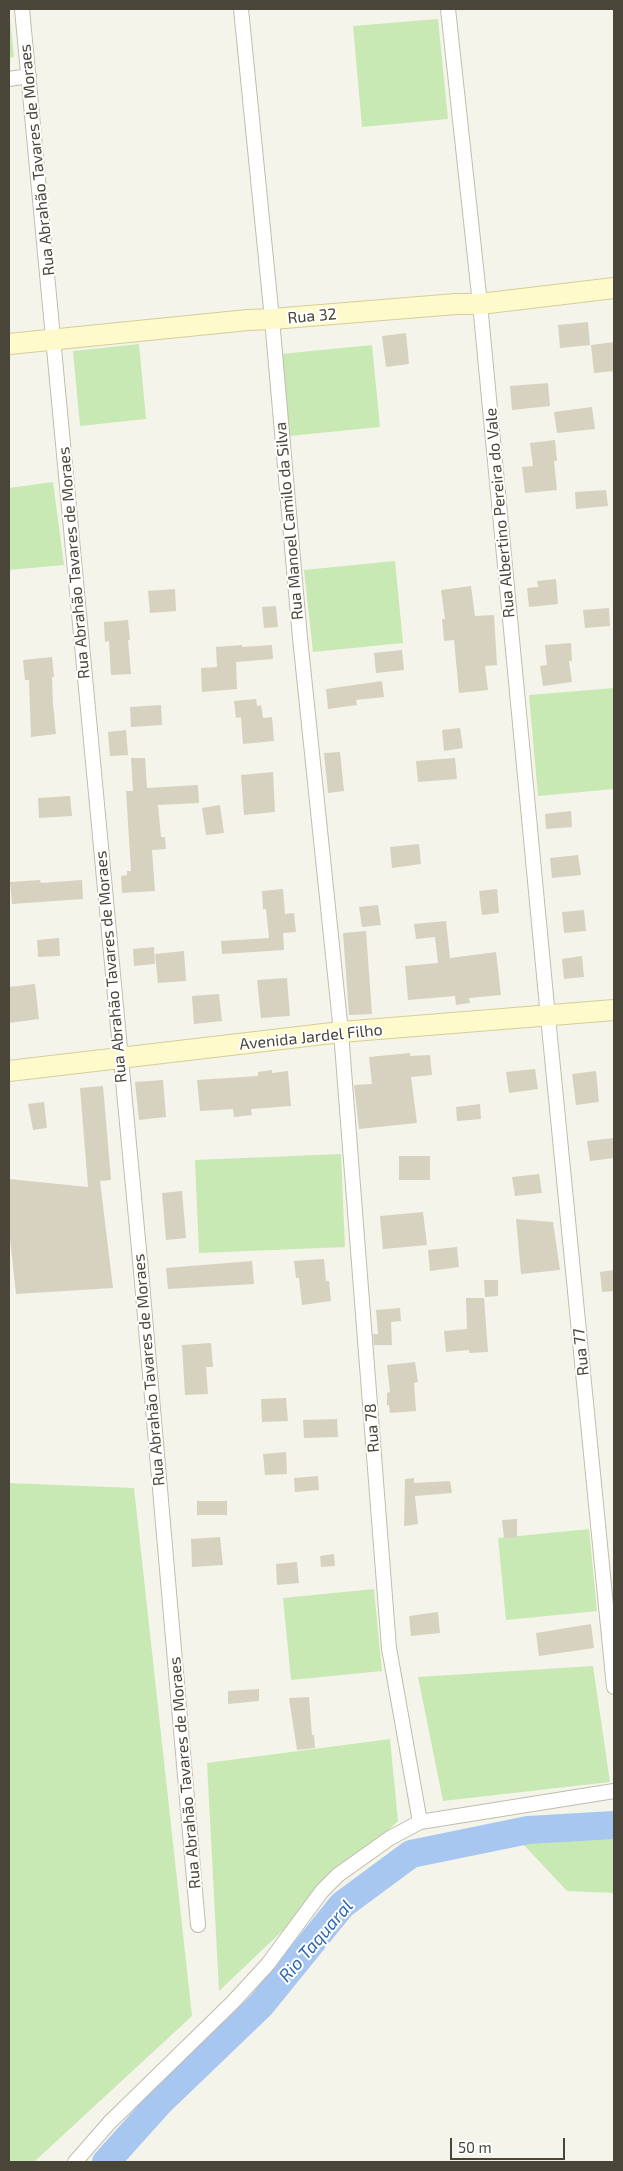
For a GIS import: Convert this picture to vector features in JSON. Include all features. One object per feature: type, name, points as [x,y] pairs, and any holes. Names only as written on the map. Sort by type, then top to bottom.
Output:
[{"type":"main road","name":"Rua 32","points":[[9,344],[54,341],[248,320],[456,304],[480,304],[614,288]]},
{"type":"main road","name":"Avenida Jardel Filho","points":[[9,1071],[120,1060],[341,1032],[548,1017],[614,1010]]},
{"type":"street","name":"Rua Abrahão Tavares de Moraes","points":[[22,9],[141,1271],[198,1925]]},
{"type":"street","name":"Rua Manoel Camilo da Silva","points":[[241,9],[272,319],[300,638],[341,1032]]},
{"type":"street","name":"Rua Albertino Pereira do Vale","points":[[448,9],[480,304],[548,1017]]},
{"type":"street","points":[[9,79],[28,76]]},
{"type":"street","name":"Rua 77","points":[[548,1017],[614,1687]]},
{"type":"street","name":"Rua 78","points":[[341,1032],[388,1648],[420,1822]]},
{"type":"street","points":[[75,2162],[110,2122],[251,1983],[268,1964],[322,1891],[338,1875],[382,1844],[420,1822],[614,1791]]},
{"type":"green space","points":[[9,9],[14,57],[9,58]]},
{"type":"green space","points":[[438,19],[448,119],[362,127],[353,26]]},
{"type":"green space","points":[[139,344],[146,419],[80,426],[73,351]]},
{"type":"green space","points":[[372,345],[380,427],[289,436],[281,354]]},
{"type":"green space","points":[[53,482],[64,565],[9,570],[9,488]]},
{"type":"green space","points":[[395,561],[403,643],[313,652],[304,570]]},
{"type":"green space","points":[[614,688],[614,789],[538,796],[529,695]]},
{"type":"green space","points":[[341,1154],[345,1247],[199,1253],[195,1160]]},
{"type":"green space","points":[[9,1483],[134,1488],[192,2016],[34,2162],[9,2162]]},
{"type":"green space","points":[[589,1529],[597,1611],[506,1620],[498,1538]]},
{"type":"green space","points":[[374,1589],[382,1671],[291,1680],[283,1598]]},
{"type":"green space","points":[[593,1666],[610,1782],[443,1801],[418,1677]]},
{"type":"green space","points":[[390,1739],[398,1821],[219,1991],[207,1763]]},
{"type":"green space","points":[[614,1832],[614,1893],[567,1891],[523,1844],[588,1834]]},
{"type":"building","points":[[588,322],[590,345],[560,348],[558,325]]},
{"type":"building","points":[[406,333],[409,364],[386,367],[382,336]]},
{"type":"building","points":[[614,342],[614,371],[594,373],[591,345]]},
{"type":"building","points":[[548,383],[550,406],[512,410],[510,386]]},
{"type":"building","points":[[592,407],[595,429],[557,433],[554,412]]},
{"type":"building","points":[[555,440],[557,461],[554,461],[557,490],[525,493],[522,467],[533,466],[530,443]]},
{"type":"building","points":[[606,490],[608,506],[576,509],[575,492]]},
{"type":"building","points":[[556,579],[558,604],[529,607],[527,588],[538,587],[537,581]]},
{"type":"building","points":[[471,586],[475,616],[494,615],[497,665],[485,666],[488,690],[459,693],[454,640],[444,641],[442,619],[445,619],[441,590]]},
{"type":"building","points":[[175,589],[176,611],[150,613],[148,591]]},
{"type":"building","points":[[276,606],[278,627],[264,628],[262,607]]},
{"type":"building","points":[[609,608],[610,626],[585,628],[583,610]]},
{"type":"building","points":[[128,620],[131,674],[111,675],[109,641],[105,642],[104,622]]},
{"type":"building","points":[[571,643],[572,661],[569,661],[572,682],[543,686],[540,666],[547,665],[545,645]]},
{"type":"building","points":[[242,645],[242,647],[272,645],[273,659],[236,662],[237,689],[202,692],[201,668],[217,667],[216,647]]},
{"type":"building","points":[[402,650],[404,670],[376,673],[374,653]]},
{"type":"building","points":[[52,657],[56,734],[31,737],[29,680],[25,680],[23,660]]},
{"type":"building","points":[[382,681],[384,697],[356,700],[357,705],[328,709],[326,689]]},
{"type":"building","points":[[256,699],[257,706],[261,705],[263,718],[272,717],[274,741],[243,744],[241,717],[236,718],[234,701]]},
{"type":"building","points":[[161,705],[162,725],[131,727],[130,707]]},
{"type":"building","points":[[460,728],[463,748],[444,751],[442,730]]},
{"type":"building","points":[[126,730],[128,755],[110,756],[108,732]]},
{"type":"building","points":[[340,752],[344,791],[328,793],[324,753]]},
{"type":"building","points":[[131,758],[145,758],[147,788],[198,785],[199,803],[158,805],[161,837],[165,837],[166,849],[152,850],[155,891],[122,893],[121,876],[127,875],[127,871],[131,871],[126,791],[133,791]]},
{"type":"building","points":[[455,758],[457,779],[418,782],[416,761]]},
{"type":"building","points":[[273,772],[275,812],[244,815],[241,775]]},
{"type":"building","points":[[70,796],[72,816],[39,818],[38,798]]},
{"type":"building","points":[[220,805],[224,833],[206,835],[202,808]]},
{"type":"building","points":[[571,811],[572,827],[546,829],[545,814]]},
{"type":"building","points":[[419,844],[421,864],[392,868],[390,847]]},
{"type":"building","points":[[578,855],[581,875],[552,878],[550,858]]},
{"type":"building","points":[[40,880],[41,883],[82,880],[83,899],[12,904],[10,882]]},
{"type":"building","points":[[283,889],[285,914],[294,913],[296,932],[283,933],[284,950],[222,954],[221,941],[269,938],[266,909],[263,909],[262,891]]},
{"type":"building","points":[[497,889],[499,913],[482,915],[479,891]]},
{"type":"building","points":[[378,905],[381,925],[362,927],[359,907]]},
{"type":"building","points":[[584,910],[586,931],[564,933],[562,912]]},
{"type":"building","points":[[446,921],[450,958],[496,952],[501,995],[469,998],[470,1003],[456,1005],[455,996],[408,1000],[405,966],[438,963],[435,937],[416,939],[414,924]]},
{"type":"building","points":[[366,931],[372,1014],[349,1015],[343,933]]},
{"type":"building","points":[[59,938],[60,956],[38,957],[37,940]]},
{"type":"building","points":[[154,947],[155,964],[134,966],[133,949]]},
{"type":"building","points":[[184,951],[186,981],[158,983],[155,954]]},
{"type":"building","points":[[582,956],[584,977],[564,979],[562,959]]},
{"type":"building","points":[[287,978],[290,1016],[261,1018],[257,980]]},
{"type":"building","points":[[35,984],[39,1019],[9,1023],[9,987]]},
{"type":"building","points":[[219,994],[222,1021],[194,1024],[192,996]]},
{"type":"building","points":[[410,1053],[410,1056],[430,1055],[432,1075],[411,1077],[417,1123],[359,1129],[354,1085],[372,1084],[369,1057]]},
{"type":"building","points":[[535,1069],[538,1089],[509,1093],[506,1072]]},
{"type":"building","points":[[272,1070],[272,1073],[288,1071],[291,1106],[251,1109],[252,1115],[234,1117],[233,1109],[200,1111],[197,1080],[258,1076],[258,1072]]},
{"type":"building","points":[[596,1071],[599,1102],[576,1105],[572,1074]]},
{"type":"building","points":[[163,1080],[166,1117],[139,1120],[135,1082]]},
{"type":"building","points":[[103,1086],[111,1180],[100,1181],[113,1288],[16,1294],[9,1230],[9,1179],[88,1187],[80,1088]]},
{"type":"building","points":[[44,1102],[47,1128],[33,1130],[28,1104]]},
{"type":"building","points":[[480,1104],[481,1119],[457,1121],[456,1107]]},
{"type":"building","points":[[614,1138],[614,1158],[590,1161],[587,1141]]},
{"type":"building","points":[[399,1156],[430,1156],[430,1180],[399,1180]]},
{"type":"building","points":[[539,1174],[542,1193],[515,1196],[512,1177]]},
{"type":"building","points":[[182,1191],[186,1238],[166,1240],[162,1193]]},
{"type":"building","points":[[423,1212],[427,1245],[383,1249],[380,1216]]},
{"type":"building","points":[[516,1219],[553,1222],[560,1270],[521,1274]]},
{"type":"building","points":[[457,1247],[459,1267],[430,1271],[428,1250]]},
{"type":"building","points":[[324,1259],[326,1281],[329,1281],[331,1301],[302,1305],[299,1278],[296,1278],[294,1261]]},
{"type":"building","points":[[252,1261],[254,1284],[168,1289],[166,1268]]},
{"type":"building","points":[[614,1270],[614,1291],[602,1292],[600,1272]]},
{"type":"building","points":[[484,1280],[498,1280],[498,1296],[485,1297]]},
{"type":"building","points":[[466,1298],[484,1298],[488,1352],[469,1353],[469,1350],[446,1352],[444,1331],[467,1329]]},
{"type":"building","points":[[400,1308],[401,1321],[391,1322],[392,1345],[374,1345],[373,1334],[378,1334],[376,1310]]},
{"type":"building","points":[[211,1343],[213,1367],[206,1367],[208,1394],[185,1395],[182,1345]]},
{"type":"building","points":[[415,1362],[418,1382],[414,1383],[416,1411],[390,1413],[389,1405],[387,1405],[387,1393],[390,1392],[387,1365]]},
{"type":"building","points":[[286,1398],[288,1421],[262,1422],[261,1399]]},
{"type":"building","points":[[337,1419],[338,1437],[304,1438],[303,1420]]},
{"type":"building","points":[[286,1452],[287,1474],[265,1475],[263,1454]]},
{"type":"building","points":[[318,1476],[319,1490],[295,1492],[294,1478]]},
{"type":"building","points":[[414,1478],[414,1483],[450,1481],[452,1493],[415,1496],[418,1524],[404,1526],[405,1479]]},
{"type":"building","points":[[197,1501],[227,1501],[227,1515],[197,1515]]},
{"type":"building","points":[[517,1519],[517,1537],[504,1538],[502,1520]]},
{"type":"building","points":[[220,1537],[223,1565],[192,1567],[191,1539]]},
{"type":"building","points":[[334,1554],[335,1566],[321,1567],[320,1556]]},
{"type":"building","points":[[297,1562],[299,1583],[277,1585],[276,1564]]},
{"type":"building","points":[[438,1612],[440,1633],[411,1636],[409,1616]]},
{"type":"building","points":[[591,1624],[594,1648],[539,1656],[536,1633]]},
{"type":"building","points":[[259,1689],[259,1701],[228,1704],[228,1691]]},
{"type":"building","points":[[309,1697],[315,1748],[297,1750],[289,1698]]},
{"type":"waterway","name":"Rio Taquaral","points":[[106,2162],[160,2102],[261,2005],[342,1905],[411,1854],[528,1830],[614,1825]]}]
